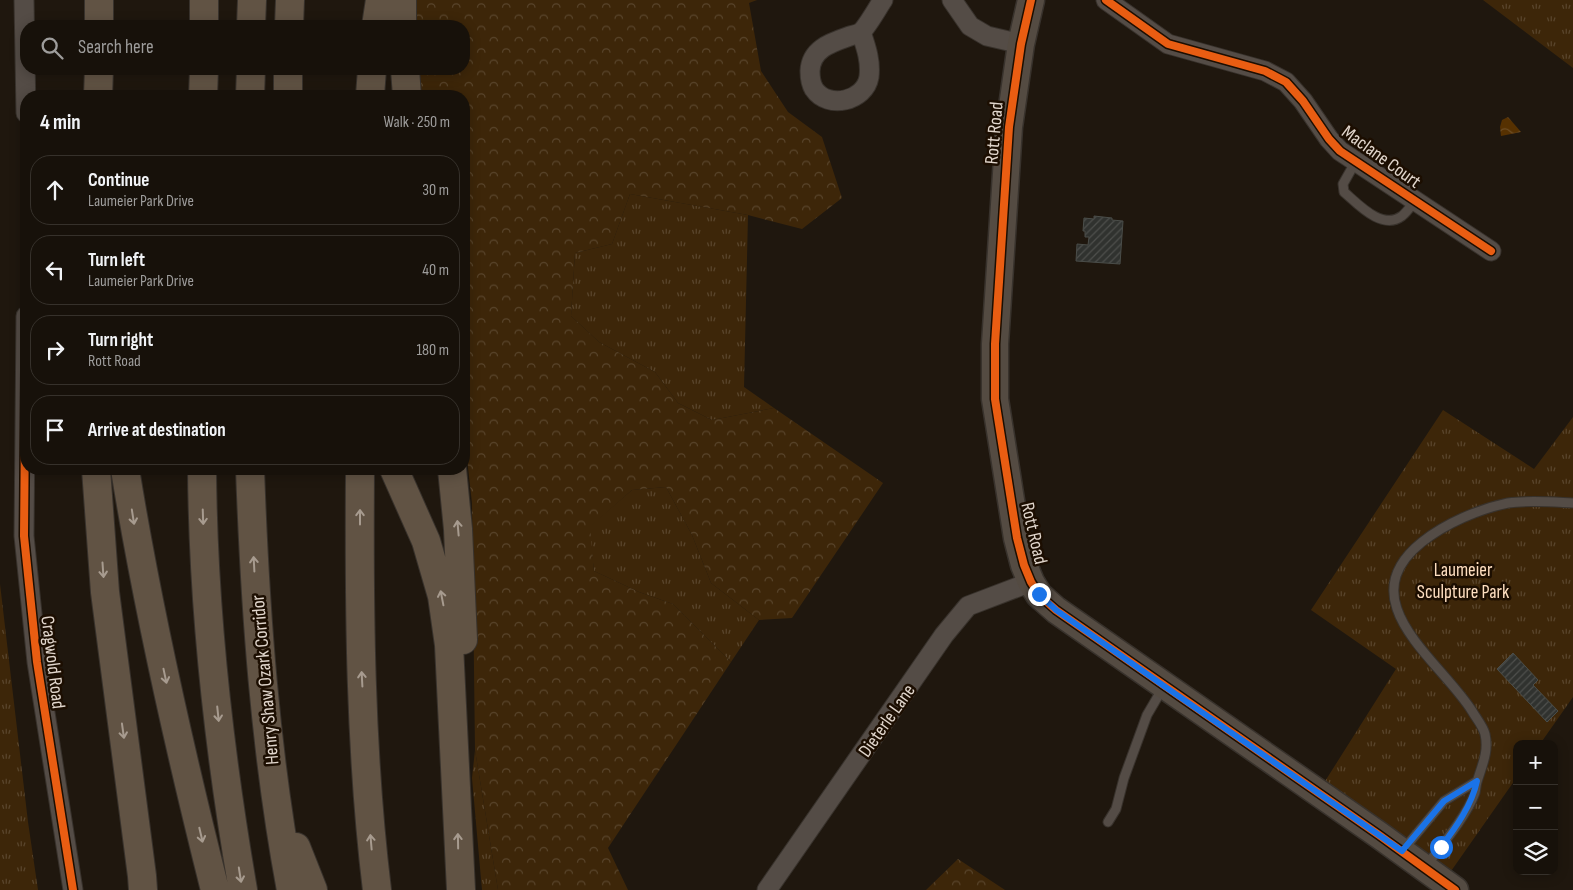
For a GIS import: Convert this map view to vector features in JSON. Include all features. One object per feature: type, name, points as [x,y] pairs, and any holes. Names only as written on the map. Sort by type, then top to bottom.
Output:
[{"type":"highway","points":[[204,0],[204,20]]},
{"type":"highway","points":[[251,20],[252,0]]},
{"type":"highway","points":[[289,20],[290,0]]},
{"type":"highway","points":[[377,20],[380,0]]},
{"type":"highway","points":[[402,0],[402,20]]},
{"type":"highway","points":[[98,90],[99,75]]},
{"type":"highway","points":[[203,90],[204,75]]},
{"type":"highway","points":[[250,90],[251,75]]},
{"type":"highway","points":[[288,75],[288,90]]},
{"type":"highway","points":[[370,90],[372,75]]},
{"type":"highway","points":[[405,75],[407,90]]},
{"type":"highway","points":[[96,475],[105,592],[144,885]]},
{"type":"highway","points":[[126,475],[149,601],[214,890]]},
{"type":"highway","points":[[202,475],[210,623],[218,711],[228,800],[243,890]]},
{"type":"highway","name":"Henry Shaw Ozark Corridor","points":[[250,475],[257,622],[275,794],[291,890]]},
{"type":"highway","points":[[360,475],[361,669],[368,797],[377,890]]},
{"type":"highway","points":[[397,475],[426,541],[442,596],[449,645],[461,890]]},
{"type":"highway","points":[[453,475],[458,529],[464,685],[457,786]]},
{"type":"highway","points":[[275,794],[313,890]]},
{"type":"street","points":[[24,0],[24,20]]},
{"type":"street","points":[[861,32],[883,0]]},
{"type":"street","points":[[952,0],[970,26],[987,36],[1021,44]]},
{"type":"street","name":"Rott Road","points":[[1031,0],[1021,44],[1009,127],[995,344],[995,400],[1017,538],[1024,565],[1031,582],[1039,594],[1056,610],[1455,890]]},
{"type":"street","name":"Maclane Court","points":[[1106,0],[1168,44],[1265,71],[1286,82],[1303,100],[1329,139],[1340,151],[1491,251]]},
{"type":"street","points":[[25,75],[26,90]]},
{"type":"street","name":"Cragwold Road","points":[[25,475],[24,536],[36,662],[73,890]]},
{"type":"street","name":"Dieterle Lane","points":[[767,890],[944,635],[968,606],[1031,582]]},
{"type":"lane","points":[[1356,161],[1343,184],[1344,192],[1363,209],[1378,218],[1393,221],[1403,216],[1416,201]]},
{"type":"lane","points":[[1425,868],[1456,827],[1474,793],[1482,770],[1486,750],[1485,732],[1464,698],[1421,648],[1398,613],[1394,601],[1393,588],[1400,564],[1408,554],[1432,534],[1482,510],[1509,503],[1573,503]]},
{"type":"lane","points":[[1108,822],[1116,809],[1124,778],[1147,715],[1164,686]]},
{"type":"lane","points":[[1402,851],[1444,801],[1477,781]]},
{"type":"green space","points":[[415,0],[757,0],[749,3],[761,71],[788,112],[822,137],[842,198],[802,229],[748,215],[630,194],[612,244],[575,253],[571,316],[599,342],[655,372],[678,403],[712,420],[774,408],[883,483],[792,618],[759,620],[711,583],[692,535],[666,487],[632,490],[590,527],[594,571],[639,592],[673,604],[731,662],[608,848],[628,890],[498,890],[475,750],[472,503],[469,475],[470,90],[421,90],[420,75],[470,75],[470,20],[415,20]]},
{"type":"green space","points":[[1483,0],[1573,0],[1573,68]]},
{"type":"green space","points":[[630,194],[748,215],[744,387],[774,408],[712,420],[678,403],[655,372],[599,342],[571,316],[575,253],[612,244]]},
{"type":"green space","name":"Laumeier Sculpture Park","points":[[1443,410],[1534,469],[1573,417],[1573,697],[1543,740],[1513,740],[1513,783],[1449,874],[1322,786],[1396,669],[1311,610]]},
{"type":"green space","points":[[666,487],[692,535],[711,583],[759,620],[731,662],[673,604],[639,592],[594,571],[589,527],[632,490]]},
{"type":"green space","points":[[0,584],[28,822],[38,890],[0,890]]},
{"type":"green space","points":[[475,750],[498,890],[482,890],[472,778]]},
{"type":"green space","points":[[958,859],[1005,890],[926,890]]},
{"type":"water","points":[[1508,117],[1521,132],[1501,136],[1500,127],[1502,120]]},
{"type":"building","points":[[1094,216],[1123,221],[1120,264],[1076,261],[1077,244],[1088,245],[1089,237],[1085,237],[1085,231],[1083,231],[1084,218],[1094,219]]},
{"type":"building","points":[[1513,653],[1538,680],[1533,685],[1558,711],[1547,722],[1497,669]]},
{"type":"cycle path","points":[[1031,0],[1021,44],[1009,127],[995,344],[995,399],[1017,538],[1024,565],[1031,582],[1039,595],[1056,610],[1455,890]]},
{"type":"cycle path","points":[[1106,0],[1168,44],[1265,71],[1286,82],[1303,101],[1329,139],[1340,151],[1491,251]]},
{"type":"cycle path","points":[[25,475],[24,536],[37,662],[73,890]]},
{"type":"route","points":[[1039,594],[1056,610],[1402,851],[1444,801],[1477,781],[1474,793],[1456,827],[1441,847]]}]
